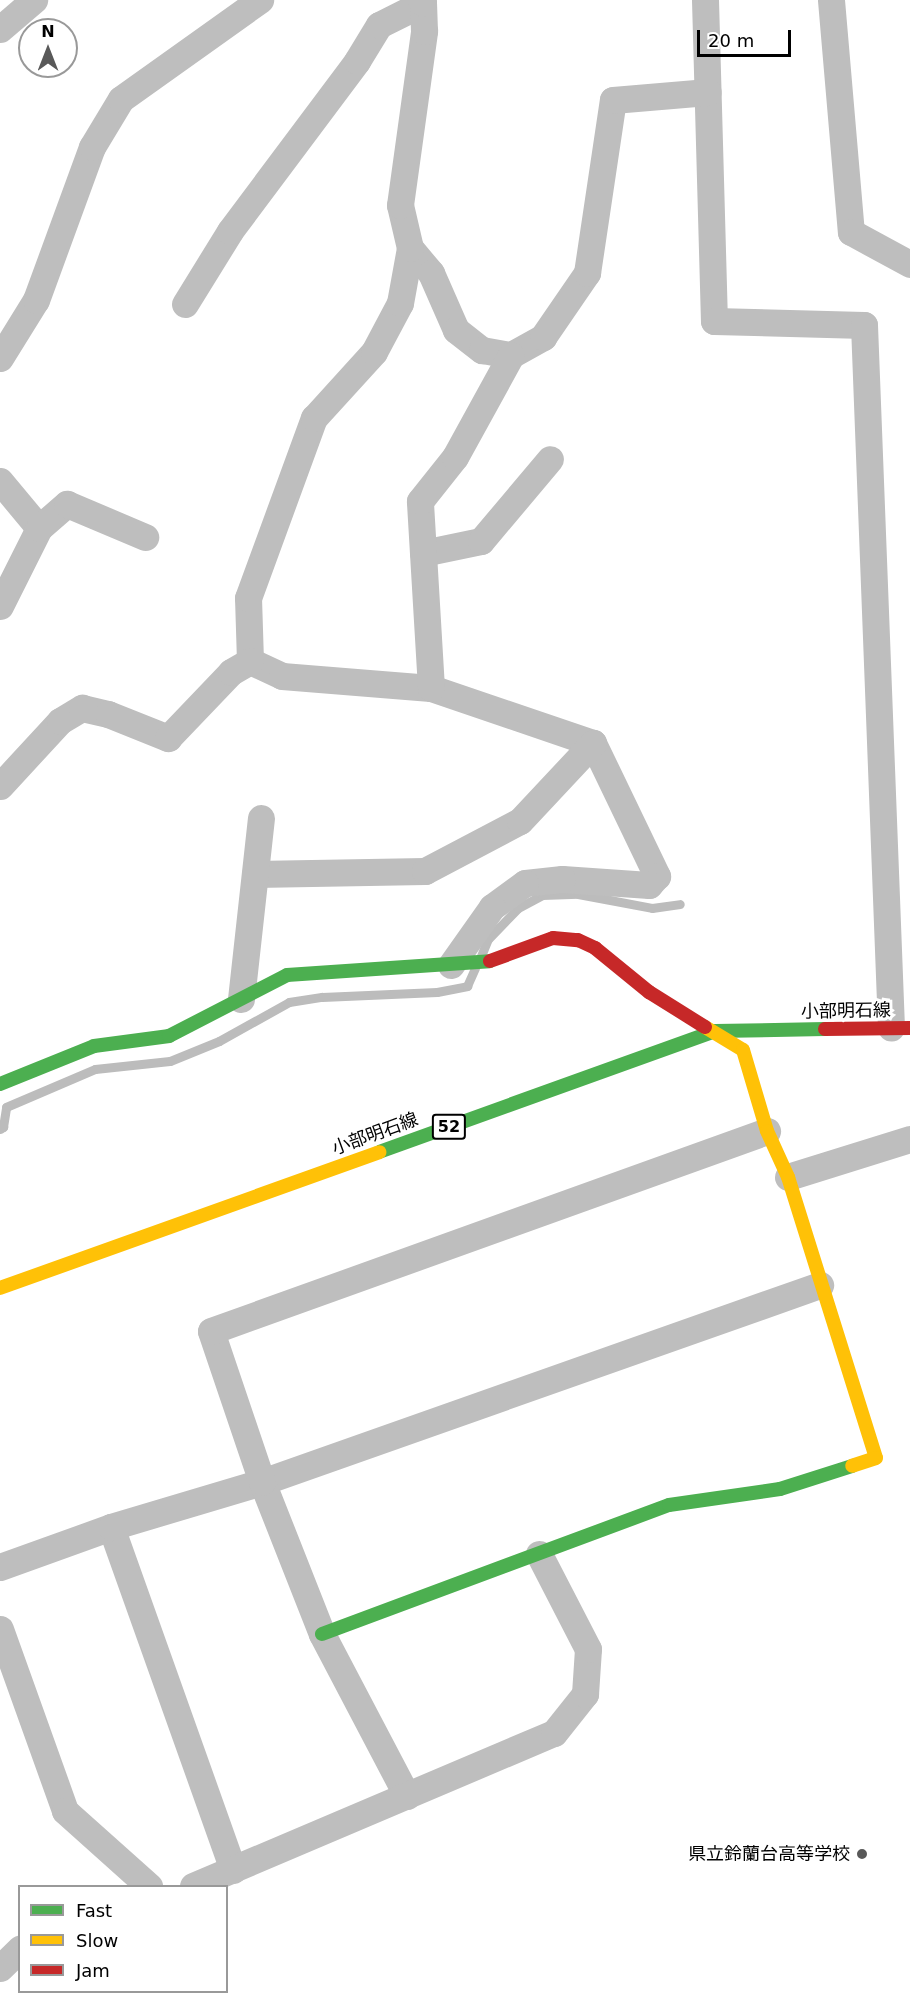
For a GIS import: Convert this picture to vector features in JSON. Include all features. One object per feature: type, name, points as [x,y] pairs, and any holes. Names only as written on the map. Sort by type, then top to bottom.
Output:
[{"type":"street","points":[[0,29],[32,0]]},
{"type":"street","points":[[0,358],[36,300],[92,147],[121,99],[260,0]]},
{"type":"street","points":[[705,0],[714,321],[864,325],[901,1028]]},
{"type":"street","points":[[831,0],[850,232],[910,264]]},
{"type":"street","points":[[184,304],[230,231],[357,62],[379,25],[422,1],[424,31],[400,205],[410,248],[400,303],[374,352],[314,418],[248,598],[250,661]]},
{"type":"street","points":[[431,688],[420,501],[455,457],[511,355],[543,337],[587,273],[613,100],[708,92]]},
{"type":"street","points":[[410,248],[431,273],[456,330],[482,350],[511,355]]},
{"type":"street","points":[[423,553],[480,541],[550,459]]},
{"type":"street","points":[[0,481],[39,528]]},
{"type":"street","points":[[0,606],[39,528],[67,504],[145,537]]},
{"type":"street","points":[[250,661],[282,676],[431,688],[593,743],[657,876],[649,885],[562,879],[525,883],[492,907],[460,965]]},
{"type":"street","points":[[0,786],[60,721],[82,708],[108,714],[168,738],[231,672],[250,661]]},
{"type":"street","points":[[255,874],[425,871],[520,821],[593,743]]},
{"type":"street","points":[[241,999],[261,818]]},
{"type":"street","points":[[0,1084],[94,1046],[169,1036],[287,975],[487,962],[553,938],[578,940],[595,948],[649,992],[742,1050],[767,1131],[788,1177],[876,1458],[780,1489],[669,1505],[322,1634]]},
{"type":"street","name":"小部明石線","points":[[0,1288],[715,1032],[901,1028]]},
{"type":"street","points":[[407,1796],[322,1634],[262,1482],[211,1331],[767,1131]]},
{"type":"street","points":[[788,1177],[910,1139]]},
{"type":"street","points":[[0,1567],[111,1527],[262,1482],[820,1285]]},
{"type":"street","points":[[111,1527],[233,1870]]},
{"type":"street","points":[[199,1885],[554,1733],[585,1694],[588,1649],[539,1554]]},
{"type":"street","points":[[0,1629],[65,1811],[147,1885]]},
{"type":"street","points":[[0,1968],[18,1951]]},
{"type":"waterway","points":[[481,956],[488,939],[518,908],[542,895],[578,894],[652,908],[680,904]]},
{"type":"waterway","points":[[0,1129],[3,1127],[6,1107],[95,1069],[170,1061],[219,1041],[289,1002],[322,997],[437,992],[467,986],[475,968]]},
{"type":"traffic: fast","points":[[0,1084],[94,1046],[169,1036],[287,975],[490,961]]},
{"type":"traffic: fast","points":[[379,1152],[715,1031],[825,1029]]},
{"type":"traffic: fast","points":[[322,1634],[669,1505],[780,1489],[852,1466]]},
{"type":"traffic: slow","points":[[705,1027],[743,1050],[767,1131],[788,1177],[876,1458],[852,1466]]},
{"type":"traffic: slow","points":[[0,1288],[379,1152]]},
{"type":"traffic: jam","points":[[490,961],[553,938],[578,940],[595,948],[649,992],[705,1027]]},
{"type":"traffic: jam","points":[[825,1029],[910,1028]]},
{"type":"place","name":"県立鈴蘭台高等学校","points":[[862,1854]]}]
